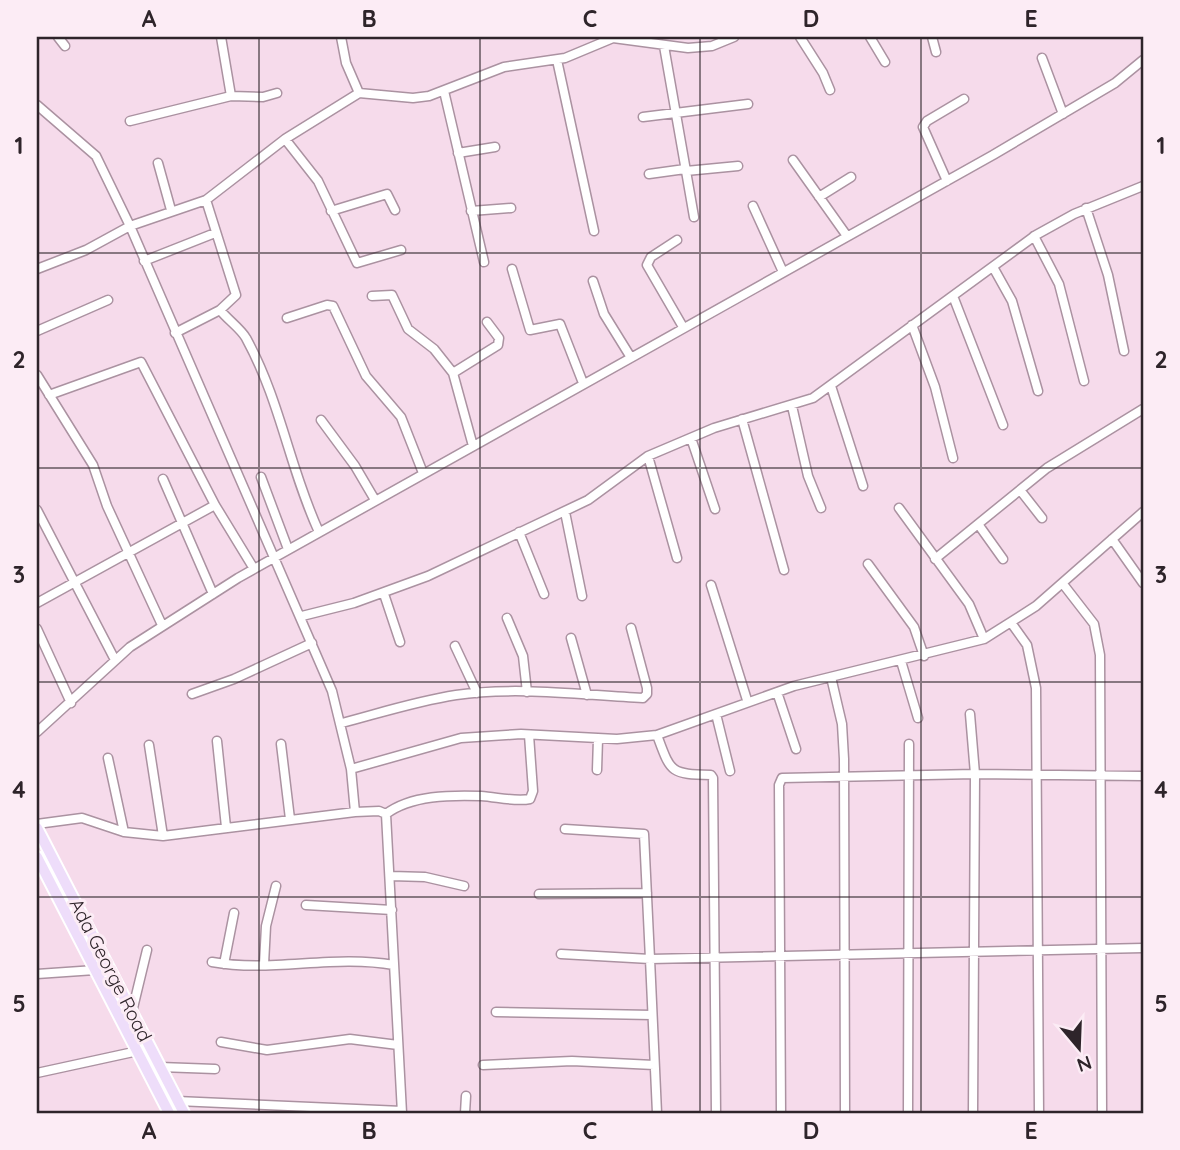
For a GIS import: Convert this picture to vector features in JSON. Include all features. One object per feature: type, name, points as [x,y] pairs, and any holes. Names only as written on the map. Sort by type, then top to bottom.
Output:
[{"type":"main road","name":"Ada George Road","points":[[37,826],[184,1113]]},
{"type":"main road","name":"Ada George Road","points":[[37,858],[169,1113]]},
{"type":"street","points":[[58,37],[65,46]]},
{"type":"street","points":[[221,37],[231,96]]},
{"type":"street","points":[[341,37],[346,63],[359,93]]},
{"type":"street","points":[[37,270],[86,250],[130,226],[206,200],[285,139],[359,93],[413,98],[444,91],[504,67],[557,60],[613,38],[644,40],[664,46],[712,46],[734,37]]},
{"type":"street","points":[[800,37],[823,73],[830,90]]},
{"type":"street","points":[[870,37],[885,62]]},
{"type":"street","points":[[932,37],[936,52]]},
{"type":"street","points":[[664,46],[694,217]]},
{"type":"street","points":[[1042,58],[1063,114]]},
{"type":"street","points":[[557,60],[594,231]]},
{"type":"street","points":[[37,732],[115,660],[162,625],[254,569],[630,356],[947,181],[1115,83],[1143,60]]},
{"type":"street","points":[[444,91],[484,262]]},
{"type":"street","points":[[130,121],[231,96],[263,97],[277,93]]},
{"type":"street","points":[[947,181],[923,127],[927,121],[964,99]]},
{"type":"street","points":[[643,117],[748,104]]},
{"type":"street","points":[[37,105],[96,156],[130,226],[302,616],[342,723],[351,769],[355,811]]},
{"type":"street","points":[[285,139],[313,173],[357,264],[401,250]]},
{"type":"street","points":[[458,153],[495,147]]},
{"type":"street","points":[[793,160],[847,236]]},
{"type":"street","points":[[158,163],[171,210]]},
{"type":"street","points":[[649,174],[738,166]]},
{"type":"street","points":[[818,197],[851,177]]},
{"type":"street","points":[[302,616],[384,594],[428,576],[565,512],[605,490],[648,456],[743,419],[792,407],[831,386],[1034,236],[1086,208],[1143,186]]},
{"type":"street","points":[[331,211],[385,194],[395,210]]},
{"type":"street","points":[[175,333],[220,310],[236,295],[206,200]]},
{"type":"street","points":[[752,206],[783,272]]},
{"type":"street","points":[[471,212],[511,208]]},
{"type":"street","points":[[1086,208],[1108,275],[1124,351]]},
{"type":"street","points":[[144,261],[215,233]]},
{"type":"street","points":[[1034,236],[1059,284],[1084,381]]},
{"type":"street","points":[[677,240],[651,257],[648,265],[682,327]]},
{"type":"street","points":[[993,267],[1012,302],[1038,391]]},
{"type":"street","points":[[512,269],[530,330],[560,324],[583,383]]},
{"type":"street","points":[[593,281],[604,314],[630,356]]},
{"type":"street","points":[[372,296],[392,295],[408,329],[434,349],[453,373],[473,446]]},
{"type":"street","points":[[953,296],[1003,425]]},
{"type":"street","points":[[37,331],[108,300]]},
{"type":"street","points":[[287,318],[327,305],[333,306],[366,376],[401,417],[423,473]]},
{"type":"street","points":[[220,310],[245,337],[277,404],[297,478],[319,532]]},
{"type":"street","points":[[453,373],[499,343],[487,321]]},
{"type":"street","points":[[912,325],[935,387],[953,458]]},
{"type":"street","points":[[49,395],[141,362],[215,505],[254,569]]},
{"type":"street","points":[[37,375],[93,465],[162,625]]},
{"type":"street","points":[[831,386],[863,486]]},
{"type":"street","points":[[792,407],[808,476],[821,508]]},
{"type":"street","points":[[935,559],[1047,468],[1143,409]]},
{"type":"street","points":[[743,419],[784,570]]},
{"type":"street","points":[[321,420],[355,466],[375,500]]},
{"type":"street","points":[[691,438],[715,509]]},
{"type":"street","points":[[648,456],[677,558]]},
{"type":"street","points":[[261,477],[288,549]]},
{"type":"street","points":[[163,480],[214,594]]},
{"type":"street","points":[[1020,490],[1042,518]]},
{"type":"street","points":[[37,603],[215,505]]},
{"type":"street","points":[[899,508],[969,604],[984,639]]},
{"type":"street","points":[[37,509],[115,660]]},
{"type":"street","points":[[565,512],[582,596]]},
{"type":"street","points":[[351,769],[461,738],[528,735],[598,739],[657,735],[747,700],[984,639],[1012,624],[1063,584],[1143,512]]},
{"type":"street","points":[[978,524],[1003,559]]},
{"type":"street","points":[[519,532],[544,594]]},
{"type":"street","points":[[1112,539],[1143,583]]},
{"type":"street","points":[[868,564],[914,627],[924,656]]},
{"type":"street","points":[[1063,584],[1094,624],[1098,635],[1102,775],[1102,1113]]},
{"type":"street","points":[[711,585],[747,700]]},
{"type":"street","points":[[384,594],[394,616],[400,642]]},
{"type":"street","points":[[507,618],[523,656],[527,692]]},
{"type":"street","points":[[1012,624],[1027,645],[1036,688],[1038,1113]]},
{"type":"street","points":[[342,723],[423,701],[477,693],[527,692],[646,697],[631,628]]},
{"type":"street","points":[[37,629],[71,703]]},
{"type":"street","points":[[571,638],[587,695]]},
{"type":"street","points":[[192,694],[234,679],[312,643]]},
{"type":"street","points":[[455,646],[477,693]]},
{"type":"street","points":[[901,661],[918,718]]},
{"type":"street","points":[[831,677],[842,724],[845,1113]]},
{"type":"street","points":[[777,692],[796,749]]},
{"type":"street","points":[[716,714],[730,771]]},
{"type":"street","points":[[970,715],[975,774],[972,1113]]},
{"type":"street","points":[[37,826],[82,818],[124,832],[163,836],[355,811],[379,811],[386,814],[417,800],[481,796],[530,799],[533,791],[528,735]]},
{"type":"street","points":[[657,735],[670,769],[678,774],[710,775],[713,778],[716,1113]]},
{"type":"street","points":[[597,770],[598,739]]},
{"type":"street","points":[[217,741],[226,827]]},
{"type":"street","points":[[281,744],[290,819]]},
{"type":"street","points":[[908,1113],[909,744]]},
{"type":"street","points":[[149,745],[163,836]]},
{"type":"street","points":[[108,758],[124,832]]},
{"type":"street","points":[[781,1113],[779,785],[786,776],[1143,776]]},
{"type":"street","points":[[177,1101],[402,1112],[386,814]]},
{"type":"street","points":[[565,829],[644,834],[657,1113]]},
{"type":"street","points":[[391,876],[425,877],[464,886]]},
{"type":"street","points":[[264,964],[266,926],[276,886]]},
{"type":"street","points":[[539,894],[647,893]]},
{"type":"street","points":[[306,905],[392,910]]},
{"type":"street","points":[[224,964],[233,913]]},
{"type":"street","points":[[561,954],[650,959],[1143,948]]},
{"type":"street","points":[[132,1013],[147,950]]},
{"type":"street","points":[[212,962],[264,964],[351,960],[394,965]]},
{"type":"street","points":[[37,974],[95,970]]},
{"type":"street","points":[[496,1012],[652,1015]]},
{"type":"street","points":[[221,1042],[267,1050],[350,1039],[398,1045]]},
{"type":"street","points":[[37,1073],[138,1051]]},
{"type":"street","points":[[483,1065],[572,1061],[654,1065]]},
{"type":"street","points":[[160,1068],[215,1069]]},
{"type":"street","points":[[465,1113],[466,1096]]}]
